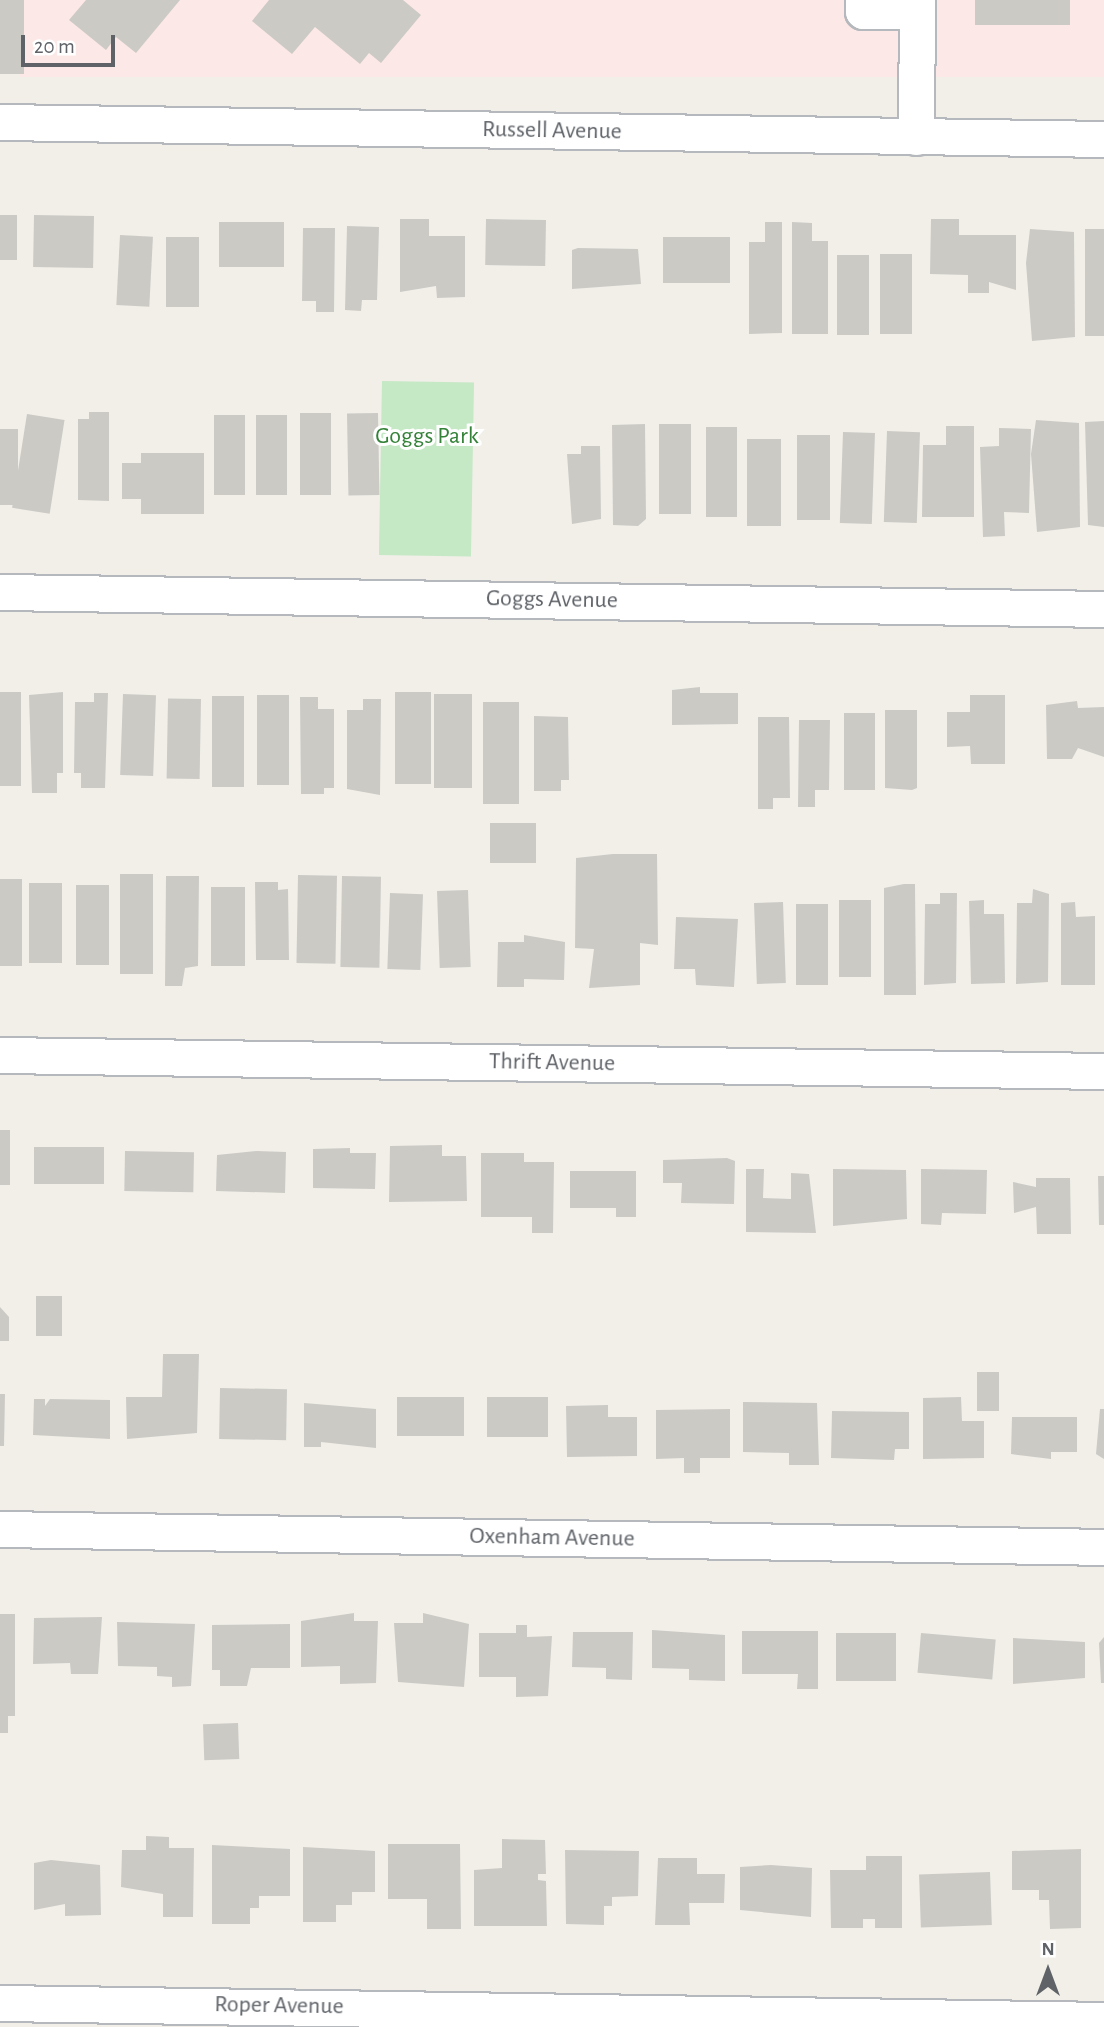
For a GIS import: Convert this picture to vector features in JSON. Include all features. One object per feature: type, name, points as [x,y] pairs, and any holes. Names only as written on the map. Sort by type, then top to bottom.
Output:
[{"type":"street","points":[[863,0],[863,11],[917,5],[916,137]]},
{"type":"street","name":"Russell Avenue","points":[[0,122],[1104,139]]},
{"type":"street","name":"Goggs Avenue","points":[[0,592],[1104,608]]},
{"type":"street","name":"Thrift Avenue","points":[[0,1055],[1104,1071]]},
{"type":"street","name":"Oxenham Avenue","points":[[0,1529],[1104,1547]]},
{"type":"street","name":"Roper Avenue","points":[[0,2003],[1104,2020]]},
{"type":"shaded area","points":[[20,0],[1104,0],[1104,77],[20,77]]},
{"type":"green space","name":"Goggs Park","points":[[382,381],[474,383],[471,557],[379,555]]},
{"type":"building","points":[[0,0],[24,0],[24,74],[0,74]]},
{"type":"building","points":[[86,0],[180,0],[136,53],[116,37],[106,50],[69,20]]},
{"type":"building","points":[[269,0],[403,0],[421,15],[381,63],[369,53],[360,64],[315,27],[292,54],[252,21]]},
{"type":"building","points":[[975,0],[1070,0],[1070,25],[975,25]]},
{"type":"building","points":[[0,215],[17,215],[17,260],[0,260]]},
{"type":"building","points":[[34,215],[94,216],[93,268],[33,267]]},
{"type":"building","points":[[400,219],[429,219],[429,236],[465,236],[465,297],[437,298],[436,286],[400,292]]},
{"type":"building","points":[[486,219],[546,220],[545,266],[485,265]]},
{"type":"building","points":[[931,219],[959,219],[959,235],[1016,235],[1016,290],[989,282],[989,293],[968,293],[968,275],[930,274]]},
{"type":"building","points":[[219,222],[284,222],[284,267],[219,267]]},
{"type":"building","points":[[765,222],[782,222],[782,333],[749,334],[749,242],[765,242]]},
{"type":"building","points":[[792,222],[812,223],[812,241],[828,241],[828,334],[792,334]]},
{"type":"building","points":[[347,226],[379,227],[377,300],[362,300],[361,311],[345,310]]},
{"type":"building","points":[[303,228],[335,228],[334,312],[316,312],[316,301],[302,301]]},
{"type":"building","points":[[1030,229],[1074,232],[1075,337],[1032,341],[1026,263]]},
{"type":"building","points":[[1085,229],[1104,229],[1104,336],[1085,336]]},
{"type":"building","points":[[120,235],[153,237],[149,307],[116,305]]},
{"type":"building","points":[[166,237],[199,237],[199,307],[166,307]]},
{"type":"building","points":[[663,237],[730,237],[730,283],[663,283]]},
{"type":"building","points":[[638,249],[641,284],[572,289],[572,250]]},
{"type":"building","points":[[880,254],[912,254],[912,334],[880,334]]},
{"type":"building","points":[[837,255],[869,255],[869,335],[837,335]]},
{"type":"building","points":[[89,412],[109,412],[109,501],[78,500],[78,419],[89,419]]},
{"type":"building","points":[[300,413],[331,413],[331,495],[300,495]]},
{"type":"building","points":[[378,413],[379,495],[348,496],[347,414]]},
{"type":"building","points":[[27,414],[65,420],[50,514],[12,508]]},
{"type":"building","points":[[214,415],[245,415],[245,495],[214,495]]},
{"type":"building","points":[[256,415],[287,415],[287,495],[256,495]]},
{"type":"building","points":[[1036,420],[1079,423],[1080,527],[1037,532],[1031,454]]},
{"type":"building","points":[[1104,421],[1104,527],[1088,525],[1085,422]]},
{"type":"building","points":[[645,424],[646,519],[638,526],[613,525],[612,425]]},
{"type":"building","points":[[659,424],[691,424],[691,514],[659,514]]},
{"type":"building","points":[[946,426],[974,426],[974,517],[922,517],[923,445],[946,445]]},
{"type":"building","points":[[706,427],[737,427],[737,517],[706,517]]},
{"type":"building","points":[[999,428],[1031,429],[1029,513],[1004,512],[1005,536],[983,537],[980,447],[999,446]]},
{"type":"building","points":[[0,429],[18,429],[18,505],[0,505]]},
{"type":"building","points":[[887,431],[920,432],[917,523],[884,522]]},
{"type":"building","points":[[843,432],[875,433],[872,524],[840,523]]},
{"type":"building","points":[[797,435],[830,435],[830,520],[797,520]]},
{"type":"building","points":[[747,439],[781,439],[781,526],[747,526]]},
{"type":"building","points":[[581,446],[600,446],[601,519],[572,524],[567,454],[581,454]]},
{"type":"building","points":[[141,453],[204,453],[204,514],[141,514],[141,499],[122,499],[122,463],[141,463]]},
{"type":"building","points":[[700,687],[700,693],[738,693],[738,724],[672,725],[672,690]]},
{"type":"building","points":[[0,692],[21,692],[21,786],[0,786]]},
{"type":"building","points":[[63,692],[63,773],[57,773],[57,793],[32,793],[29,695]]},
{"type":"building","points":[[395,692],[431,692],[431,784],[395,784]]},
{"type":"building","points":[[94,693],[108,693],[105,788],[81,788],[81,773],[74,773],[75,702],[94,702]]},
{"type":"building","points":[[123,694],[156,695],[153,776],[120,775]]},
{"type":"building","points":[[434,694],[472,694],[472,788],[434,788]]},
{"type":"building","points":[[257,695],[289,695],[289,785],[257,785]]},
{"type":"building","points":[[970,695],[1005,695],[1005,764],[971,764],[970,746],[947,747],[947,712],[970,712]]},
{"type":"building","points":[[212,696],[244,696],[244,787],[212,787]]},
{"type":"building","points":[[300,697],[318,697],[318,709],[334,709],[334,788],[324,788],[324,794],[301,794]]},
{"type":"building","points":[[168,698],[201,699],[200,779],[167,778]]},
{"type":"building","points":[[363,699],[381,699],[380,795],[347,789],[347,710],[363,710]]},
{"type":"building","points":[[1077,701],[1078,708],[1104,707],[1104,757],[1078,748],[1072,759],[1047,759],[1046,705]]},
{"type":"building","points":[[483,702],[519,702],[519,804],[483,804]]},
{"type":"building","points":[[885,710],[917,710],[917,788],[912,790],[885,788]]},
{"type":"building","points":[[844,713],[875,713],[875,790],[844,790]]},
{"type":"building","points":[[534,716],[568,717],[569,780],[561,780],[561,791],[534,791]]},
{"type":"building","points":[[758,717],[789,717],[790,798],[773,798],[773,809],[758,809]]},
{"type":"building","points":[[799,720],[830,720],[829,790],[815,790],[815,807],[798,807]]},
{"type":"building","points":[[490,823],[536,823],[536,863],[490,863]]},
{"type":"building","points":[[613,854],[657,854],[658,945],[640,943],[640,985],[589,988],[594,949],[575,948],[576,858]]},
{"type":"building","points":[[120,874],[153,874],[153,974],[120,974]]},
{"type":"building","points":[[298,875],[337,876],[335,964],[296,963]]},
{"type":"building","points":[[166,876],[199,876],[198,966],[185,968],[182,986],[165,986]]},
{"type":"building","points":[[342,876],[381,877],[379,968],[340,967]]},
{"type":"building","points":[[0,879],[22,879],[22,966],[0,966]]},
{"type":"building","points":[[255,882],[278,882],[278,890],[288,889],[289,960],[256,960]]},
{"type":"building","points":[[29,883],[62,883],[62,963],[29,963]]},
{"type":"building","points":[[915,884],[916,995],[884,995],[884,888]]},
{"type":"building","points":[[76,885],[109,885],[109,965],[76,965]]},
{"type":"building","points":[[211,887],[245,887],[245,966],[211,966]]},
{"type":"building","points":[[1033,889],[1049,894],[1048,982],[1016,984],[1017,903],[1032,903]]},
{"type":"building","points":[[468,890],[471,967],[440,968],[437,891]]},
{"type":"building","points":[[390,893],[423,894],[420,970],[387,969]]},
{"type":"building","points":[[940,893],[957,893],[956,983],[924,985],[925,904],[940,904]]},
{"type":"building","points":[[839,900],[871,900],[871,977],[839,977]]},
{"type":"building","points":[[984,900],[984,914],[1004,914],[1005,983],[971,984],[969,901]]},
{"type":"building","points":[[783,902],[786,983],[757,984],[754,903]]},
{"type":"building","points":[[1075,902],[1076,917],[1095,916],[1095,985],[1061,985],[1061,903]]},
{"type":"building","points":[[796,904],[828,904],[828,985],[796,985]]},
{"type":"building","points":[[676,917],[738,919],[734,987],[696,985],[695,969],[674,969]]},
{"type":"building","points":[[524,935],[565,942],[564,980],[524,979],[524,987],[497,987],[498,942],[524,942]]},
{"type":"building","points":[[0,1130],[10,1130],[10,1185],[0,1185]]},
{"type":"building","points":[[442,1145],[442,1156],[466,1156],[467,1201],[389,1202],[390,1146]]},
{"type":"building","points":[[34,1147],[104,1147],[104,1184],[34,1184]]},
{"type":"building","points":[[350,1148],[350,1153],[376,1153],[375,1189],[313,1188],[313,1149]]},
{"type":"building","points":[[125,1151],[194,1152],[193,1192],[124,1191]]},
{"type":"building","points":[[257,1151],[286,1152],[285,1193],[216,1191],[217,1155]]},
{"type":"building","points":[[481,1153],[524,1153],[524,1162],[554,1162],[553,1233],[532,1233],[532,1217],[481,1217]]},
{"type":"building","points":[[727,1158],[735,1161],[734,1204],[681,1203],[682,1183],[663,1183],[663,1160]]},
{"type":"building","points":[[746,1169],[764,1169],[763,1198],[791,1199],[791,1173],[809,1174],[816,1233],[746,1232]]},
{"type":"building","points":[[833,1169],[906,1170],[907,1219],[833,1226]]},
{"type":"building","points":[[921,1169],[987,1170],[986,1214],[942,1213],[941,1225],[921,1224]]},
{"type":"building","points":[[570,1171],[636,1171],[636,1217],[616,1217],[616,1208],[570,1208]]},
{"type":"building","points":[[1098,1176],[1104,1176],[1104,1225],[1099,1225]]},
{"type":"building","points":[[1036,1178],[1070,1178],[1071,1234],[1037,1234],[1036,1207],[1014,1213],[1013,1182],[1036,1187]]},
{"type":"building","points":[[36,1296],[62,1296],[62,1336],[36,1336]]},
{"type":"building","points":[[0,1307],[9,1317],[9,1341],[0,1341]]},
{"type":"building","points":[[163,1354],[199,1354],[197,1433],[127,1439],[126,1397],[162,1397]]},
{"type":"building","points":[[977,1372],[999,1372],[999,1411],[977,1411]]},
{"type":"building","points":[[220,1388],[287,1389],[286,1440],[219,1439]]},
{"type":"building","points":[[0,1394],[5,1394],[4,1446],[0,1446]]},
{"type":"building","points":[[397,1397],[464,1397],[464,1436],[397,1436]]},
{"type":"building","points":[[487,1397],[548,1397],[548,1437],[487,1437]]},
{"type":"building","points":[[961,1397],[962,1421],[984,1421],[984,1458],[923,1459],[923,1398]]},
{"type":"building","points":[[34,1399],[45,1399],[45,1406],[50,1399],[110,1400],[110,1439],[33,1435]]},
{"type":"building","points":[[743,1402],[817,1403],[819,1465],[789,1465],[789,1453],[743,1452]]},
{"type":"building","points":[[304,1403],[376,1409],[376,1448],[321,1442],[321,1447],[304,1447]]},
{"type":"building","points":[[608,1405],[608,1417],[637,1417],[637,1456],[567,1457],[566,1406]]},
{"type":"building","points":[[730,1409],[730,1458],[700,1458],[700,1473],[684,1473],[684,1458],[656,1459],[656,1410]]},
{"type":"building","points":[[1100,1409],[1104,1409],[1104,1459],[1096,1454]]},
{"type":"building","points":[[832,1411],[909,1412],[909,1449],[895,1449],[894,1460],[831,1458]]},
{"type":"building","points":[[1012,1417],[1077,1417],[1077,1452],[1051,1452],[1051,1459],[1011,1454]]},
{"type":"building","points":[[354,1613],[354,1621],[378,1621],[376,1683],[340,1684],[340,1666],[301,1667],[301,1621]]},
{"type":"building","points":[[423,1613],[469,1624],[464,1687],[398,1682],[394,1623],[423,1623]]},
{"type":"building","points":[[0,1614],[15,1614],[15,1716],[8,1716],[8,1733],[0,1733]]},
{"type":"building","points":[[102,1617],[98,1674],[71,1674],[70,1663],[33,1664],[34,1618]]},
{"type":"building","points":[[117,1622],[195,1624],[191,1686],[172,1687],[172,1677],[157,1676],[157,1667],[118,1666]]},
{"type":"building","points":[[290,1624],[290,1668],[251,1668],[247,1686],[220,1686],[220,1670],[212,1670],[212,1625]]},
{"type":"building","points":[[516,1625],[527,1625],[527,1637],[552,1636],[548,1696],[516,1697],[516,1677],[479,1677],[479,1633],[516,1633]]},
{"type":"building","points":[[652,1630],[725,1635],[725,1681],[689,1680],[689,1669],[652,1668]]},
{"type":"building","points":[[742,1631],[818,1631],[818,1689],[797,1689],[798,1674],[742,1674]]},
{"type":"building","points":[[573,1632],[633,1632],[632,1680],[606,1679],[606,1668],[572,1667]]},
{"type":"building","points":[[836,1633],[896,1633],[896,1681],[836,1681]]},
{"type":"building","points":[[921,1633],[996,1640],[992,1679],[918,1673]]},
{"type":"building","points":[[1104,1637],[1104,1683],[1101,1683],[1099,1643]]},
{"type":"building","points":[[1013,1638],[1085,1642],[1085,1678],[1013,1684]]},
{"type":"building","points":[[238,1723],[239,1759],[204,1760],[203,1724]]},
{"type":"building","points":[[146,1836],[169,1837],[169,1848],[194,1848],[193,1917],[163,1917],[163,1894],[121,1887],[122,1850],[146,1850]]},
{"type":"building","points":[[502,1839],[545,1840],[546,1874],[538,1874],[538,1880],[546,1881],[547,1926],[474,1926],[474,1870],[502,1868]]},
{"type":"building","points":[[388,1844],[460,1844],[461,1929],[427,1929],[427,1899],[388,1899]]},
{"type":"building","points":[[212,1845],[290,1849],[290,1896],[259,1896],[259,1908],[250,1908],[250,1924],[212,1924]]},
{"type":"building","points":[[303,1847],[375,1851],[375,1892],[352,1892],[352,1905],[336,1905],[336,1922],[303,1922]]},
{"type":"building","points":[[1081,1849],[1081,1928],[1050,1929],[1049,1900],[1039,1900],[1039,1890],[1012,1890],[1012,1851]]},
{"type":"building","points":[[565,1850],[639,1851],[638,1896],[612,1897],[612,1906],[604,1906],[604,1925],[566,1924]]},
{"type":"building","points":[[866,1856],[902,1856],[902,1928],[875,1928],[875,1919],[863,1919],[863,1928],[831,1928],[830,1870],[866,1870]]},
{"type":"building","points":[[658,1858],[697,1858],[697,1874],[725,1874],[724,1903],[689,1903],[690,1925],[655,1925]]},
{"type":"building","points":[[51,1860],[100,1865],[101,1915],[65,1916],[65,1904],[34,1910],[34,1863]]},
{"type":"building","points":[[771,1865],[812,1868],[811,1917],[740,1910],[740,1867]]},
{"type":"building","points":[[990,1872],[992,1925],[921,1927],[919,1874]]}]
